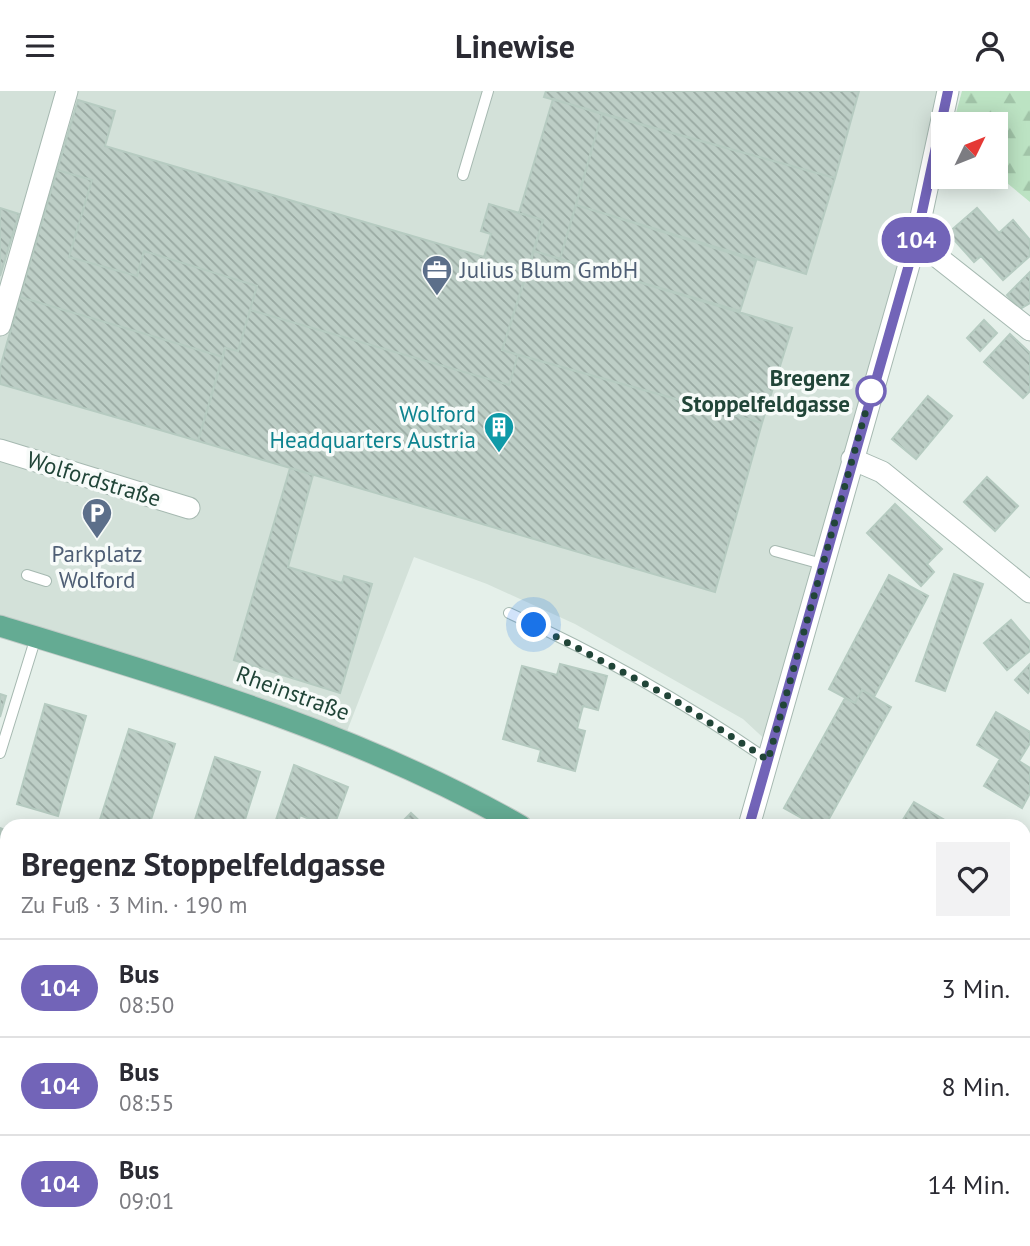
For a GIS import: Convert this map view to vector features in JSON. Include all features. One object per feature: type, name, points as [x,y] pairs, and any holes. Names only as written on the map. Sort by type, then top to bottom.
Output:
[{"type":"main road","name":"Rheinstraße","points":[[0,626],[261,708],[344,739],[507,819]]},
{"type":"street","points":[[0,325],[67,91]]},
{"type":"street","points":[[751,819],[916,240],[948,91]]},
{"type":"street","points":[[916,240],[1030,330]]},
{"type":"street","name":"Wolfordstraße","points":[[0,450],[189,508]]},
{"type":"street","points":[[852,459],[882,472],[1030,593]]},
{"type":"lane","points":[[463,175],[488,91]]},
{"type":"lane","points":[[775,551],[822,564]]},
{"type":"lane","points":[[27,575],[46,581]]},
{"type":"lane","points":[[509,614],[559,636],[668,696],[768,760]]},
{"type":"lane","points":[[0,753],[36,637]]},
{"type":"shaded area","points":[[0,91],[948,91],[942,112],[931,112],[931,154],[772,746],[743,719],[575,624],[487,584],[414,557],[344,739],[0,626]]},
{"type":"green space","points":[[962,91],[1030,91],[1030,202],[1008,184],[1008,112],[956,112]]},
{"type":"building","points":[[546,91],[859,91],[835,178],[544,97]]},
{"type":"building","points":[[553,99],[602,114],[560,259],[534,251],[543,220],[519,213]]},
{"type":"building","points":[[78,100],[115,111],[105,146],[484,257],[491,234],[481,231],[489,204],[543,220],[502,350],[518,355],[509,385],[250,310],[257,286],[144,251],[137,276],[69,257],[92,180],[57,170]]},
{"type":"building","points":[[602,114],[835,178],[806,274],[576,205]]},
{"type":"building","points":[[57,170],[92,180],[69,257],[137,276],[144,251],[257,286],[238,351],[225,348],[223,357],[20,297]]},
{"type":"building","points":[[576,205],[756,261],[740,311],[560,259]]},
{"type":"building","points":[[0,208],[19,214],[0,276]]},
{"type":"building","points":[[977,208],[999,233],[1013,220],[1030,240],[1030,256],[1003,280],[981,256],[974,262],[948,233]]},
{"type":"building","points":[[534,251],[792,328],[762,423],[502,350]]},
{"type":"building","points":[[1030,272],[1030,303],[1020,309],[1007,295]]},
{"type":"building","points":[[20,297],[223,357],[198,441],[0,384],[0,368]]},
{"type":"building","name":"Wolford Headquarters Austria","points":[[250,310],[509,385],[518,355],[762,423],[715,592],[198,441],[225,348],[238,351]]},
{"type":"building","points":[[984,320],[997,333],[980,351],[967,338]]},
{"type":"building","points":[[1010,334],[1030,353],[1030,391],[1023,398],[984,362]]},
{"type":"building","points":[[928,396],[952,416],[916,459],[892,439]]},
{"type":"building","points":[[290,468],[313,475],[288,567],[342,583],[344,576],[372,584],[340,693],[234,660]]},
{"type":"building","points":[[987,477],[1018,506],[995,531],[964,502]]},
{"type":"building","points":[[895,504],[942,549],[927,564],[934,572],[921,586],[867,533]]},
{"type":"building","points":[[954,574],[983,584],[945,691],[916,681]]},
{"type":"building","points":[[889,575],[928,596],[874,697],[862,690],[855,703],[829,689]]},
{"type":"building","points":[[1011,620],[1030,642],[1030,651],[1007,670],[984,643]]},
{"type":"building","points":[[560,664],[607,676],[598,710],[583,706],[577,729],[585,731],[575,771],[538,761],[541,750],[503,739],[522,666],[557,675]]},
{"type":"building","points":[[1030,664],[1030,690],[1028,693],[1015,680]]},
{"type":"building","points":[[862,690],[891,707],[829,819],[804,819],[784,808],[845,698],[855,703]]},
{"type":"building","points":[[0,694],[6,696],[0,717]]},
{"type":"building","points":[[45,704],[86,716],[58,816],[17,804]]},
{"type":"building","points":[[996,712],[1030,732],[1030,743],[1019,761],[1030,768],[1030,793],[1022,808],[984,786],[1000,759],[977,745]]},
{"type":"building","points":[[129,729],[175,744],[151,819],[100,819]]},
{"type":"building","points":[[215,757],[260,772],[245,819],[195,819]]},
{"type":"building","points":[[294,765],[348,787],[337,819],[309,819],[300,815],[299,819],[276,819]]},
{"type":"building","points":[[914,802],[943,819],[903,819]]},
{"type":"building","points":[[411,813],[417,819],[405,819]]},
{"type":"bus line","name":"104","points":[[751,819],[916,240],[948,91]]},
{"type":"place","name":"Julius Blum GmbH","points":[[437,297]]},
{"type":"place","name":"Bregenz Stoppelfeldgasse","points":[[871,391]]},
{"type":"place","name":"Wolford Headquarters Austria","points":[[499,454]]},
{"type":"place","name":"Parkplatz Wolford","points":[[97,540]]},
{"type":"route","points":[[534,625],[668,696],[722,728],[768,760],[874,382],[871,391]]}]
